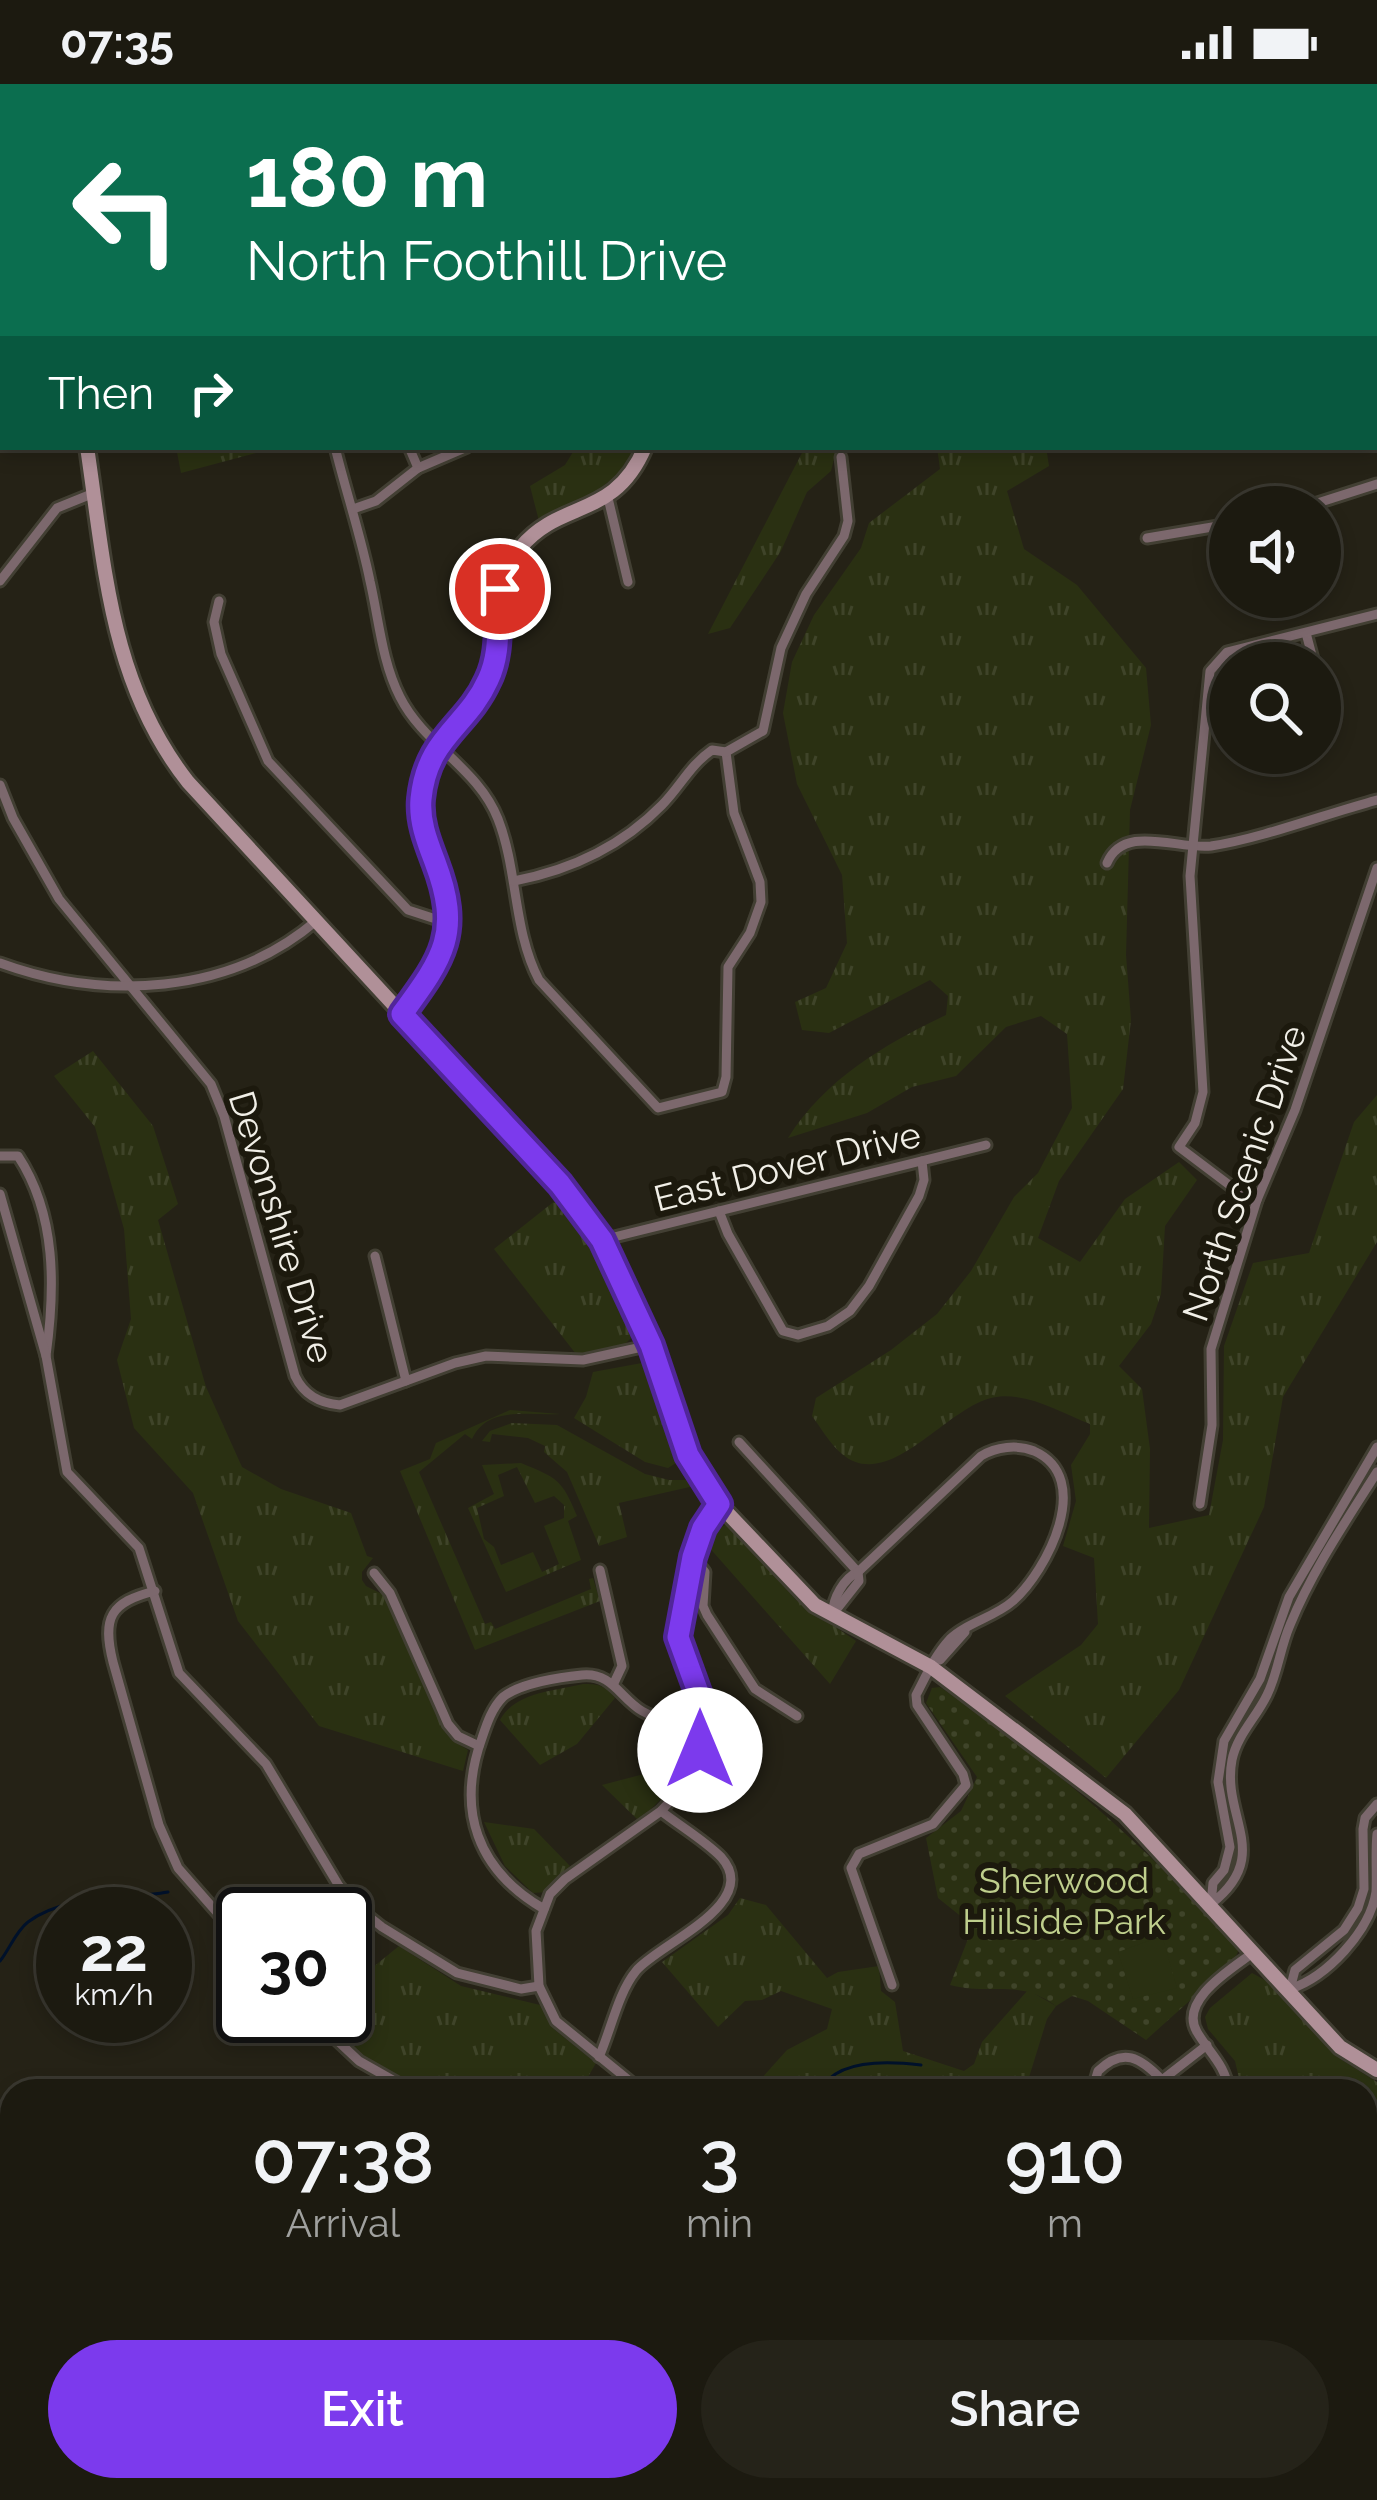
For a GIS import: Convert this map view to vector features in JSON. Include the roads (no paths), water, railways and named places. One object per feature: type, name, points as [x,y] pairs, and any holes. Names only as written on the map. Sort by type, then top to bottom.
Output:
[{"type":"street","points":[[87,450],[121,655],[151,728],[188,782],[560,1184],[602,1240],[651,1345],[678,1433],[719,1504],[815,1605],[931,1667],[1125,1814],[1340,2048],[1377,2070]]},
{"type":"street","points":[[335,450],[353,509],[388,670],[411,716],[482,789],[496,814],[538,980],[648,1102],[662,1107],[722,1092],[728,967],[757,919],[761,902],[760,882],[734,813],[726,752]]},
{"type":"street","points":[[410,450],[418,468]]},
{"type":"street","points":[[353,509],[376,501],[418,468],[459,450]]},
{"type":"street","points":[[402,1014],[435,970],[448,923],[443,884],[423,832],[426,773],[438,747],[477,700],[492,673],[500,589],[515,554],[545,527],[608,498],[633,472],[644,450]]},
{"type":"street","points":[[514,881],[564,868],[614,846],[664,802],[697,760],[712,750],[726,752],[763,731],[781,648],[806,594],[844,536],[848,521],[842,457]]},
{"type":"street","points":[[1341,495],[1377,484]]},
{"type":"street","points":[[0,581],[57,508],[94,493]]},
{"type":"street","points":[[608,498],[628,582]]},
{"type":"street","points":[[1147,538],[1209,528]]},
{"type":"street","points":[[219,602],[214,622],[220,654],[268,761],[408,910],[448,923]]},
{"type":"street","points":[[1257,1200],[1179,1148],[1199,1115],[1203,1092],[1190,876],[1209,677],[1222,654],[1377,614]]},
{"type":"street","points":[[1306,633],[1308,642]]},
{"type":"street","name":"Devonshire Drive","points":[[0,785],[13,818],[59,899],[202,1070],[219,1100],[299,1384],[313,1398],[340,1405],[486,1356],[583,1360],[651,1345]]},
{"type":"street","points":[[1107,863],[1118,847],[1130,842],[1210,846],[1377,800]]},
{"type":"street","name":"North Scenic Drive","points":[[1201,1504],[1211,1425],[1211,1349],[1257,1200],[1295,1110],[1377,868]]},
{"type":"street","points":[[0,963],[50,978],[130,987],[169,986],[239,966],[294,939],[316,921]]},
{"type":"street","name":"East Dover Drive","points":[[602,1240],[986,1145]]},
{"type":"street","points":[[0,1156],[18,1156],[47,1225],[52,1278],[46,1356]]},
{"type":"street","points":[[719,1211],[783,1331],[797,1335],[828,1326],[850,1311],[869,1286],[919,1196],[924,1180],[922,1161]]},
{"type":"street","points":[[0,1194],[46,1356],[67,1472],[132,1538],[146,1562],[179,1673],[266,1764],[339,1886],[357,1907],[457,1973],[521,1989],[539,1986]]},
{"type":"street","points":[[376,1256],[406,1381]]},
{"type":"street","points":[[739,1442],[859,1572]]},
{"type":"street","points":[[833,1614],[832,1603],[850,1575],[859,1572],[981,1456],[1010,1447],[1033,1451],[1060,1478],[1066,1503],[1063,1516],[1022,1593],[968,1629],[931,1667],[916,1695],[917,1705],[966,1785],[933,1824],[859,1854],[850,1868],[892,1985]]},
{"type":"street","points":[[1211,1904],[1213,1883],[1226,1864],[1230,1834],[1218,1782],[1224,1741],[1253,1694],[1289,1598],[1377,1447]]},
{"type":"street","points":[[1211,1904],[1226,1893],[1245,1844],[1232,1790],[1231,1767],[1240,1738],[1269,1692],[1302,1599],[1377,1472]]},
{"type":"street","points":[[627,2079],[556,2021],[539,1986],[536,1931],[544,1909],[565,1879],[661,1811],[673,1799],[700,1750],[704,1725],[700,1690],[678,1637],[693,1557],[703,1528],[719,1504]]},
{"type":"street","points":[[693,1557],[705,1572],[703,1606],[754,1689],[796,1716]]},
{"type":"street","points":[[600,1570],[622,1666],[614,1683]]},
{"type":"street","points":[[374,1573],[390,1593],[448,1724],[458,1736],[479,1746]]},
{"type":"street","points":[[155,1592],[132,1597],[108,1620],[106,1635],[159,1826],[178,1868],[216,1911]]},
{"type":"street","points":[[1265,1663],[1277,1668]]},
{"type":"street","points":[[544,1909],[502,1878],[482,1847],[471,1814],[470,1780],[491,1714],[512,1692],[596,1674],[654,1717],[704,1725]]},
{"type":"street","points":[[1290,1989],[1295,1970],[1344,1930],[1361,1901],[1363,1829],[1365,1818],[1377,1804]]},
{"type":"street","points":[[599,2057],[638,1969],[716,1911],[729,1890],[721,1857],[661,1811]]},
{"type":"street","points":[[1290,1989],[1304,1984],[1365,1923],[1376,1894],[1377,1834]]},
{"type":"street","points":[[1226,1864],[1238,1870]]},
{"type":"street","points":[[1226,2079],[1220,2060],[1194,2027],[1195,2006],[1254,1952]]},
{"type":"street","points":[[339,2043],[358,2061],[390,2079]]},
{"type":"street","points":[[1169,2079],[1208,2045]]},
{"type":"street","points":[[1096,2079],[1110,2060],[1121,2056],[1135,2056],[1155,2079]]},
{"type":"waterway","points":[[0,1961],[24,1926],[36,1918]]},
{"type":"waterway","points":[[829,2079],[864,2064],[921,2065]]},
{"type":"park label","name":"Sherwood Hiilside Park","points":[[1064,1900]]}]
